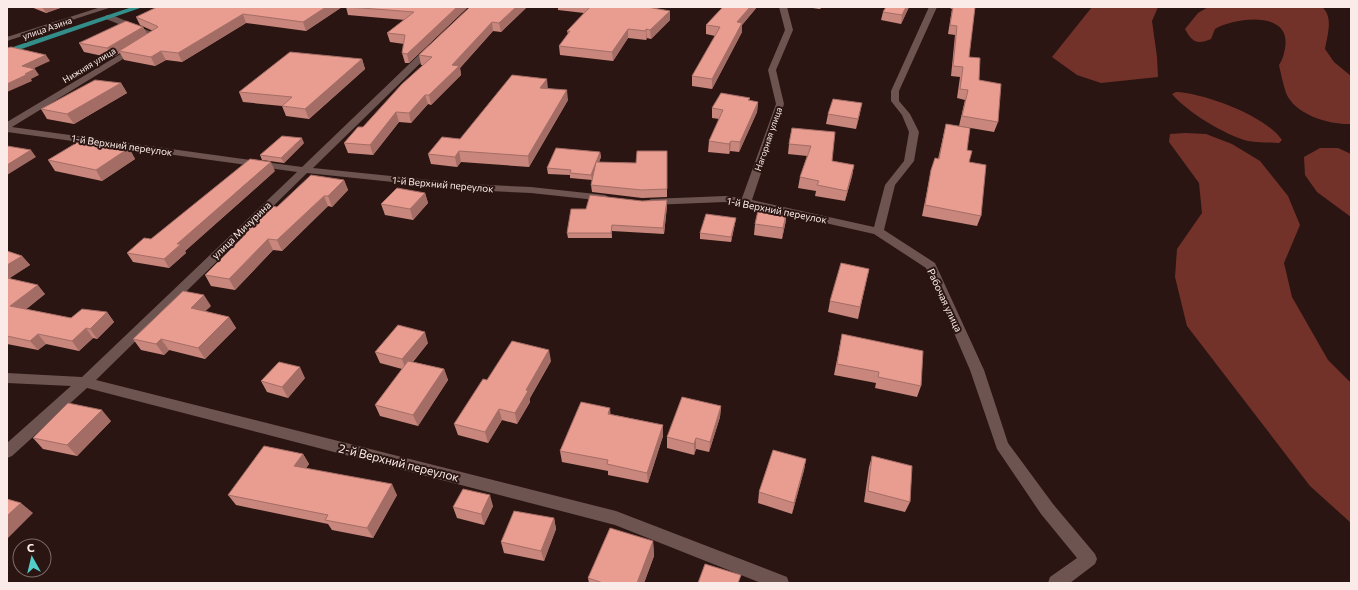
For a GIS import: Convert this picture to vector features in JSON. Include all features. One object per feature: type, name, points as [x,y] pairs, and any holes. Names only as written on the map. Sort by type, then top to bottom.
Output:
[{"type":"main road","name":"улица Азина","points":[[7,52],[139,7]]},
{"type":"street","points":[[7,39],[108,7]]},
{"type":"street","name":"Нагорная улица","points":[[746,202],[780,104],[772,70],[789,30],[783,7]]},
{"type":"street","points":[[878,231],[890,184],[909,161],[914,132],[906,114],[895,101],[895,91],[933,7]]},
{"type":"street","name":"Нижняя улица","points":[[7,127],[157,36],[109,17]]},
{"type":"street","name":"улица Мичурина","points":[[7,452],[85,382],[438,41]]},
{"type":"street","name":"1-й Верхний переулок","points":[[7,127],[304,170],[469,188],[531,190],[612,199]]},
{"type":"street","name":"1-й Верхний переулок","points":[[642,202],[725,199],[746,202],[878,231]]},
{"type":"street","name":"Рабочая улица","points":[[878,231],[931,266],[978,370],[1002,445],[1047,509],[1089,559],[1056,583]]},
{"type":"street","name":"2-й Верхний переулок","points":[[7,378],[85,382],[616,518],[781,583]]},
{"type":"shaded area","points":[[1092,7],[1158,7],[1152,21],[1158,77],[1101,83],[1077,75],[1052,57]]},
{"type":"shaded area","points":[[1208,7],[1322,7],[1326,11],[1329,21],[1325,49],[1334,62],[1351,76],[1351,124],[1333,123],[1314,117],[1305,113],[1291,101],[1286,93],[1279,65],[1285,48],[1285,36],[1280,27],[1271,22],[1248,20],[1224,25],[1215,29],[1211,39],[1202,42],[1195,41],[1190,37],[1185,29],[1198,13]]},
{"type":"shaded area","points":[[1176,92],[1188,93],[1234,107],[1263,123],[1274,131],[1282,140],[1279,143],[1252,142],[1229,134],[1207,122],[1187,108],[1172,94]]},
{"type":"shaded area","points":[[1170,134],[1206,134],[1232,144],[1260,161],[1288,196],[1300,225],[1284,263],[1292,297],[1328,360],[1351,383],[1351,523],[1310,486],[1187,326],[1175,277],[1177,249],[1202,213],[1199,183],[1169,142]]},
{"type":"shaded area","points":[[1320,148],[1338,148],[1351,154],[1351,217],[1317,192],[1305,175],[1304,157]]},
{"type":"building","points":[[157,7],[326,7],[303,22],[243,14],[178,53],[161,51],[151,57],[119,51],[158,27],[136,17]]},
{"type":"building","points":[[348,7],[457,7],[407,54],[402,53],[405,35],[387,33],[414,12]]},
{"type":"building","points":[[470,7],[516,7],[499,23],[492,22],[452,65],[459,66],[429,95],[425,95],[409,113],[396,112],[370,145],[344,143],[358,127],[363,127],[402,84],[432,57],[419,55]]},
{"type":"building","points":[[590,7],[647,7],[670,11],[650,30],[628,29],[612,52],[559,46],[570,31],[567,31]]},
{"type":"building","points":[[723,7],[750,7],[737,22],[742,23],[712,79],[692,76],[720,27],[706,25]]},
{"type":"building","points":[[886,7],[906,7],[902,15],[883,12]]},
{"type":"building","points":[[953,7],[975,7],[969,57],[980,58],[979,80],[1001,84],[998,122],[962,116],[968,90],[960,89],[963,67],[953,66],[957,26],[950,25]]},
{"type":"building","points":[[126,21],[143,27],[107,48],[79,43]]},
{"type":"building","points":[[11,47],[46,55],[22,66],[35,69],[7,84],[7,48]]},
{"type":"building","points":[[290,52],[362,59],[305,109],[282,106],[292,97],[239,92]]},
{"type":"building","points":[[512,75],[547,79],[540,88],[567,90],[528,156],[459,151],[455,157],[428,154],[442,137],[460,139]]},
{"type":"building","points":[[95,80],[121,83],[67,114],[41,109]]},
{"type":"building","points":[[721,93],[750,98],[748,100],[758,102],[740,142],[731,141],[729,144],[709,141],[723,110],[712,108]]},
{"type":"building","points":[[833,99],[862,103],[858,119],[828,114]]},
{"type":"building","points":[[946,124],[970,128],[967,150],[972,151],[969,162],[986,165],[981,216],[925,205],[931,170],[935,158],[939,159]]},
{"type":"building","points":[[792,128],[835,132],[832,161],[854,165],[847,191],[817,185],[819,181],[800,177],[811,146],[789,144]]},
{"type":"building","points":[[282,136],[302,138],[281,158],[260,155]]},
{"type":"building","points":[[83,139],[129,148],[96,170],[48,160]]},
{"type":"building","points":[[7,146],[31,150],[7,165]]},
{"type":"building","points":[[556,148],[600,152],[591,175],[570,173],[571,170],[547,168]]},
{"type":"building","points":[[637,151],[667,151],[667,189],[642,190],[591,185],[596,162],[636,163]]},
{"type":"building","points":[[250,159],[271,162],[177,244],[181,244],[164,259],[127,253],[144,238],[151,239]]},
{"type":"building","points":[[311,175],[344,180],[328,196],[324,196],[277,240],[268,239],[229,279],[205,275],[246,234],[241,234],[272,206],[277,207]]},
{"type":"building","points":[[397,188],[425,193],[410,209],[381,204]]},
{"type":"building","points":[[590,195],[642,201],[667,200],[663,228],[612,225],[611,233],[567,233],[571,209],[586,209]]},
{"type":"building","points":[[759,206],[787,210],[783,228],[755,224]]},
{"type":"building","points":[[706,214],[736,218],[731,237],[700,233]]},
{"type":"building","points":[[7,251],[22,256],[7,265]]},
{"type":"building","points":[[841,263],[869,269],[860,307],[830,301]]},
{"type":"building","points":[[7,278],[38,285],[10,306],[71,318],[82,309],[107,312],[90,329],[86,328],[72,341],[38,334],[30,341],[7,336]]},
{"type":"building","points":[[183,291],[204,295],[191,308],[229,317],[198,348],[161,339],[156,344],[133,339]]},
{"type":"building","points":[[398,325],[425,332],[402,359],[375,352]]},
{"type":"building","points":[[842,334],[923,351],[921,386],[878,377],[879,372],[837,364]]},
{"type":"building","points":[[512,341],[549,350],[526,390],[528,391],[515,413],[499,409],[485,432],[454,424],[483,379],[487,380]]},
{"type":"building","points":[[408,361],[444,369],[413,415],[375,405]]},
{"type":"building","points":[[279,362],[300,367],[282,387],[261,381]]},
{"type":"building","points":[[682,397],[721,406],[710,442],[696,438],[694,444],[667,437]]},
{"type":"building","points":[[581,402],[610,408],[608,414],[663,425],[647,473],[607,464],[608,460],[560,451]]},
{"type":"building","points":[[68,403],[102,410],[67,445],[33,438]]},
{"type":"building","points":[[264,446],[303,454],[294,466],[392,484],[367,528],[325,520],[328,515],[228,495]]},
{"type":"building","points":[[773,450],[806,459],[794,503],[759,492]]},
{"type":"building","points":[[872,456],[912,466],[910,502],[868,491]]},
{"type":"building","points":[[463,489],[490,495],[481,514],[453,507]]},
{"type":"building","points":[[7,499],[21,503],[7,516]]},
{"type":"building","points":[[514,511],[554,518],[541,551],[501,542]]},
{"type":"building","points":[[610,528],[653,541],[637,583],[603,583],[588,578]]},
{"type":"building","points":[[705,564],[741,575],[738,583],[698,583]]}]
